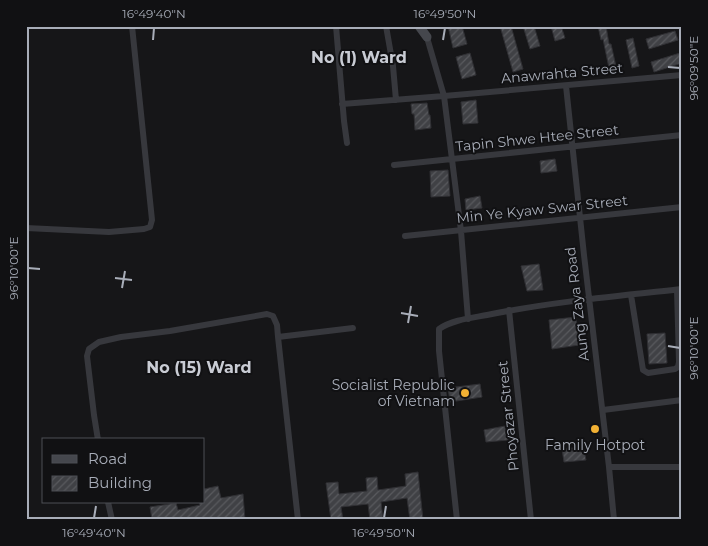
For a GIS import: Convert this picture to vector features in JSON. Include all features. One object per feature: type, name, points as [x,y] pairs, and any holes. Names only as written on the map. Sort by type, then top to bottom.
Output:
[{"type":"main road","points":[[418,26],[427,37]]},
{"type":"main road","points":[[427,37],[430,26]]},
{"type":"street","points":[[26,228],[109,232],[150,227],[152,220],[132,26]]},
{"type":"street","points":[[336,26],[347,143]]},
{"type":"street","points":[[386,26],[393,66],[396,100]]},
{"type":"street","points":[[424,26],[444,96],[461,230],[468,318]]},
{"type":"street","name":"Anawrahta Street","points":[[342,104],[682,75]]},
{"type":"street","name":"Aung Zaya Road","points":[[566,86],[589,299],[610,467],[614,520]]},
{"type":"street","name":"Tapin Shwe Htee Street","points":[[394,165],[682,135]]},
{"type":"street","name":"Min Ye Kyaw Swar Street","points":[[405,236],[682,207]]},
{"type":"street","points":[[457,520],[439,351],[439,329],[445,325],[468,318],[509,310],[679,289],[679,362],[675,369],[648,373],[643,370],[631,295]]},
{"type":"street","name":"Phoyazar Street","points":[[509,310],[531,520]]},
{"type":"street","points":[[98,438],[87,356],[89,349],[99,342],[267,314],[274,316],[277,325],[298,520]]},
{"type":"street","points":[[278,337],[353,328]]},
{"type":"street","points":[[602,410],[682,400]]},
{"type":"street","points":[[610,467],[682,467]]},
{"type":"street","points":[[108,504],[112,520]]},
{"type":"building","points":[[448,26],[462,26],[467,44],[453,48]]},
{"type":"building","points":[[500,26],[511,26],[523,69],[513,72]]},
{"type":"building","points":[[523,26],[534,26],[540,46],[530,49]]},
{"type":"building","points":[[551,26],[561,26],[565,38],[555,41]]},
{"type":"building","points":[[598,26],[606,26],[617,71],[610,73],[603,39],[601,40]]},
{"type":"building","points":[[675,31],[678,40],[649,49],[646,39]]},
{"type":"building","points":[[633,38],[639,66],[632,68],[626,40]]},
{"type":"building","points":[[470,53],[476,75],[462,79],[456,57]]},
{"type":"building","points":[[680,53],[682,63],[654,72],[651,62]]},
{"type":"building","points":[[476,100],[478,123],[463,124],[461,102]]},
{"type":"building","points":[[427,103],[431,128],[415,130],[411,104]]},
{"type":"building","points":[[555,159],[557,171],[541,173],[540,161]]},
{"type":"building","points":[[448,170],[450,196],[431,197],[430,171]]},
{"type":"building","points":[[480,196],[482,208],[466,210],[465,199]]},
{"type":"building","points":[[539,264],[543,290],[527,291],[521,266]]},
{"type":"building","points":[[576,317],[579,345],[552,349],[549,320]]},
{"type":"building","points":[[665,333],[667,363],[649,364],[647,334]]},
{"type":"building","name":"Socialist Republic of Vietnam","points":[[480,384],[482,397],[450,402],[448,388]]},
{"type":"building","points":[[505,426],[508,440],[486,442],[484,430]]},
{"type":"building","points":[[583,446],[586,460],[564,462],[562,449]]},
{"type":"building","points":[[418,472],[423,520],[410,520],[407,498],[381,502],[383,520],[370,520],[368,504],[341,507],[343,520],[331,520],[326,483],[338,482],[339,494],[367,491],[366,478],[377,477],[378,490],[406,486],[405,474]]},
{"type":"building","points":[[218,486],[221,498],[243,494],[245,520],[152,520],[150,507],[176,504],[178,510],[205,504],[205,489]]},
{"type":"place","name":"Socialist Republic of Vietnam","points":[[465,393]]},
{"type":"place","name":"Family Hotpot","points":[[595,429]]},
{"type":"district","name":"No (1) Ward","points":[[359,57]]},
{"type":"district","name":"No (15) Ward","points":[[199,367]]}]
